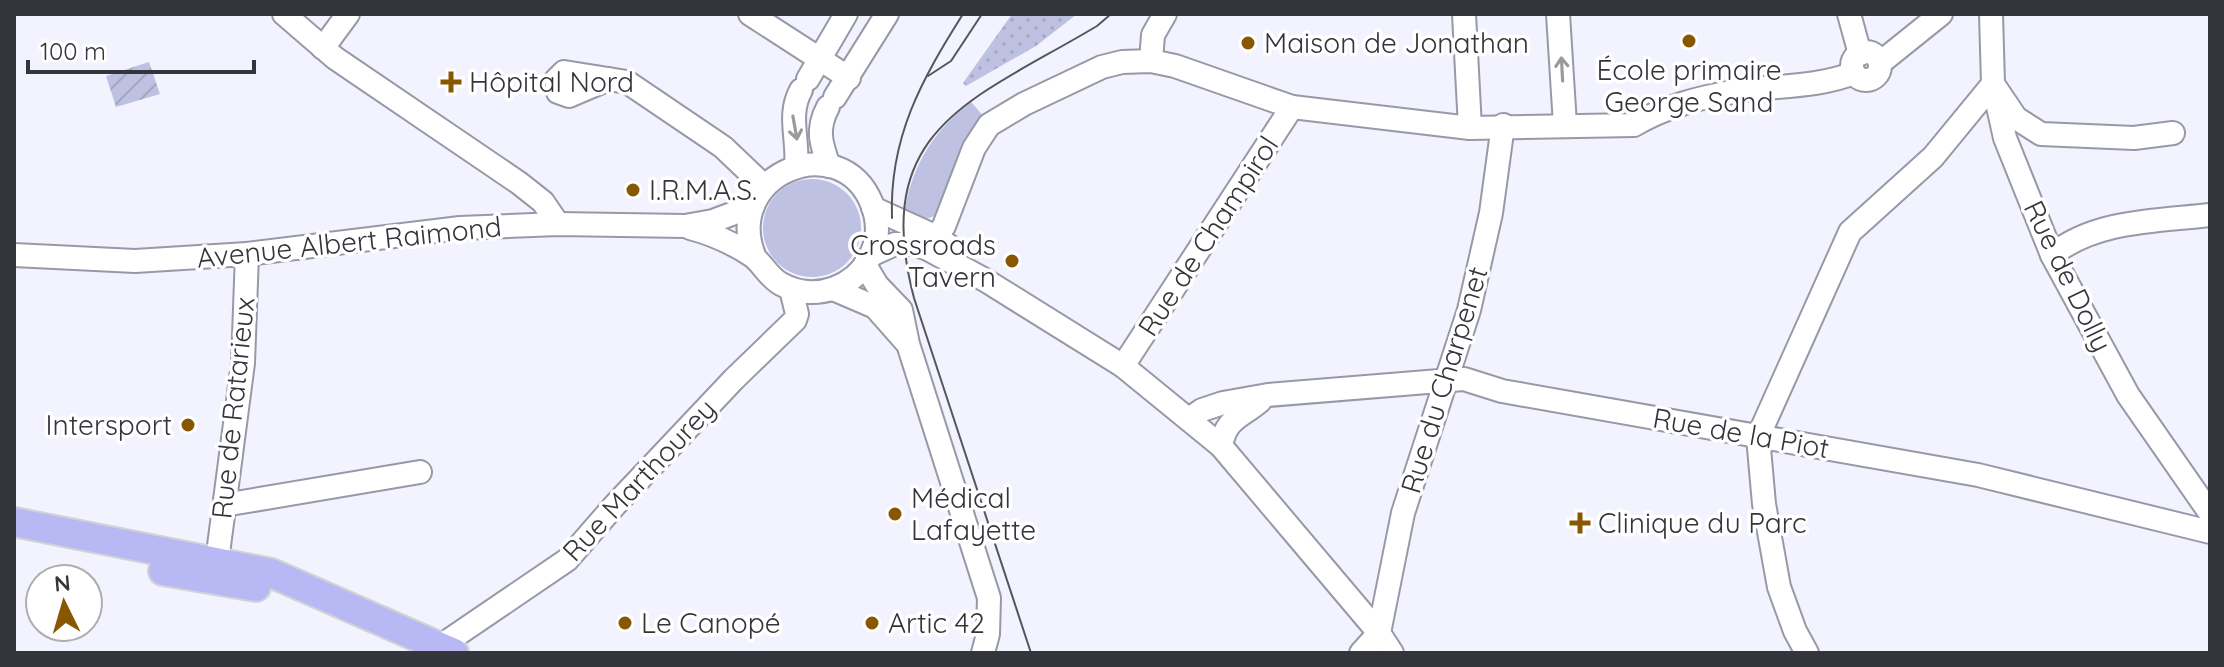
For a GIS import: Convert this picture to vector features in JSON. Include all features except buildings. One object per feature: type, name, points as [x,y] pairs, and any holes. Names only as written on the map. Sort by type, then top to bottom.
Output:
[{"type":"main road","points":[[14,522],[271,573],[446,650]]},
{"type":"main road","points":[[14,541],[227,584],[316,593]]},
{"type":"street","points":[[284,14],[323,48],[519,183],[543,202],[558,224]]},
{"type":"street","points":[[323,48],[348,14]]},
{"type":"street","points":[[750,14],[849,78]]},
{"type":"street","points":[[796,167],[798,143],[793,110],[804,85],[846,14]]},
{"type":"street","points":[[829,166],[820,133],[821,121],[887,14]]},
{"type":"street","points":[[1151,61],[1153,35],[1165,14]]},
{"type":"street","points":[[1464,14],[1470,128]]},
{"type":"street","points":[[1558,14],[1565,125]]},
{"type":"street","points":[[1849,14],[1865,63]]},
{"type":"street","points":[[933,243],[944,226],[974,148],[989,125],[1024,104],[1102,67],[1122,62],[1151,61],[1175,66],[1292,107],[1470,128],[1634,125],[1653,114],[1730,92],[1836,80],[1941,14]]},
{"type":"street","name":"Rue de Dolly","points":[[1991,14],[1993,84],[2005,138],[2052,255],[2128,395],[2210,513]]},
{"type":"street","points":[[609,79],[627,82],[723,147],[758,196]]},
{"type":"street","points":[[1807,653],[1795,631],[1779,587],[1764,504],[1758,437],[1850,232],[1933,157],[1993,84],[2016,118],[2041,134],[2134,138],[2173,133]]},
{"type":"street","name":"Rue de Champirol","points":[[1123,366],[1292,107]]},
{"type":"street","name":"Rue du Charpenet","points":[[1379,633],[1403,513],[1469,310],[1491,213],[1503,125]]},
{"type":"street","points":[[933,243],[895,244],[868,260],[850,281],[833,289],[800,291],[774,280],[755,258],[749,232],[758,196],[779,174],[796,167],[829,166],[841,171],[858,183],[873,208],[877,232],[868,260],[877,285],[901,310],[908,344],[989,598],[988,634],[983,653]]},
{"type":"street","name":"Avenue Albert Raimond","points":[[14,255],[135,261],[247,254],[460,228],[558,224],[685,226],[713,221],[758,196]]},
{"type":"street","points":[[873,208],[933,243],[985,280],[1123,366],[1221,446],[1379,633],[1392,653]]},
{"type":"street","points":[[2052,255],[2068,242],[2100,230],[2210,215]]},
{"type":"street","name":"Avenue Albert Raimond","points":[[685,226],[717,235],[755,258]]},
{"type":"street","name":"Rue de Ratarieux","points":[[217,561],[243,363],[247,254]]},
{"type":"street","points":[[833,289],[875,307],[908,344]]},
{"type":"street","name":"Rue Marthourey","points":[[446,650],[567,560],[615,505],[797,316],[800,291]]},
{"type":"street","name":"Rue de la Piot","points":[[1189,419],[1202,410],[1223,403],[1268,395],[1464,379],[1502,391],[1978,475],[2210,532]]},
{"type":"street","points":[[1221,446],[1224,429],[1268,395]]},
{"type":"street","points":[[224,505],[420,472]]},
{"type":"street","points":[[1361,653],[1379,633]]},
{"type":"shaded area","points":[[1012,14],[1077,14],[1036,46],[966,86],[963,83]]},
{"type":"shaded area","points":[[149,62],[160,94],[116,107],[106,76]]},
{"type":"shaded area","points":[[971,102],[984,117],[966,137],[935,216],[926,219],[905,210],[913,178],[927,149],[946,124]]},
{"type":"shaded area","points":[[812,179],[831,183],[847,193],[857,209],[861,228],[857,247],[847,263],[831,273],[812,277],[793,273],[777,263],[767,247],[763,228],[767,209],[777,193],[793,183]]},
{"type":"tram line","points":[[892,218],[896,161],[902,135],[934,62],[963,14]]},
{"type":"tram line","points":[[928,76],[951,61],[982,14]]},
{"type":"tram line","points":[[1031,653],[914,298],[904,240],[906,194],[920,156],[943,125],[974,99],[1097,26],[1111,14]]},
{"type":"place","name":"École primaire George Sand","points":[[1689,41]]},
{"type":"place","name":"Maison de Jonathan","points":[[1248,43]]},
{"type":"place","name":"Hôpital Nord","points":[[451,82]]},
{"type":"place","name":"I.R.M.A.S.","points":[[633,190]]},
{"type":"place","name":"Crossroads Tavern","points":[[1012,261]]},
{"type":"place","name":"Intersport","points":[[188,425]]},
{"type":"place","name":"Médical Lafayette","points":[[895,514]]},
{"type":"place","name":"Clinique du Parc","points":[[1580,523]]},
{"type":"place","name":"Le Canopé","points":[[625,623]]},
{"type":"place","name":"Artic 42","points":[[872,623]]}]
